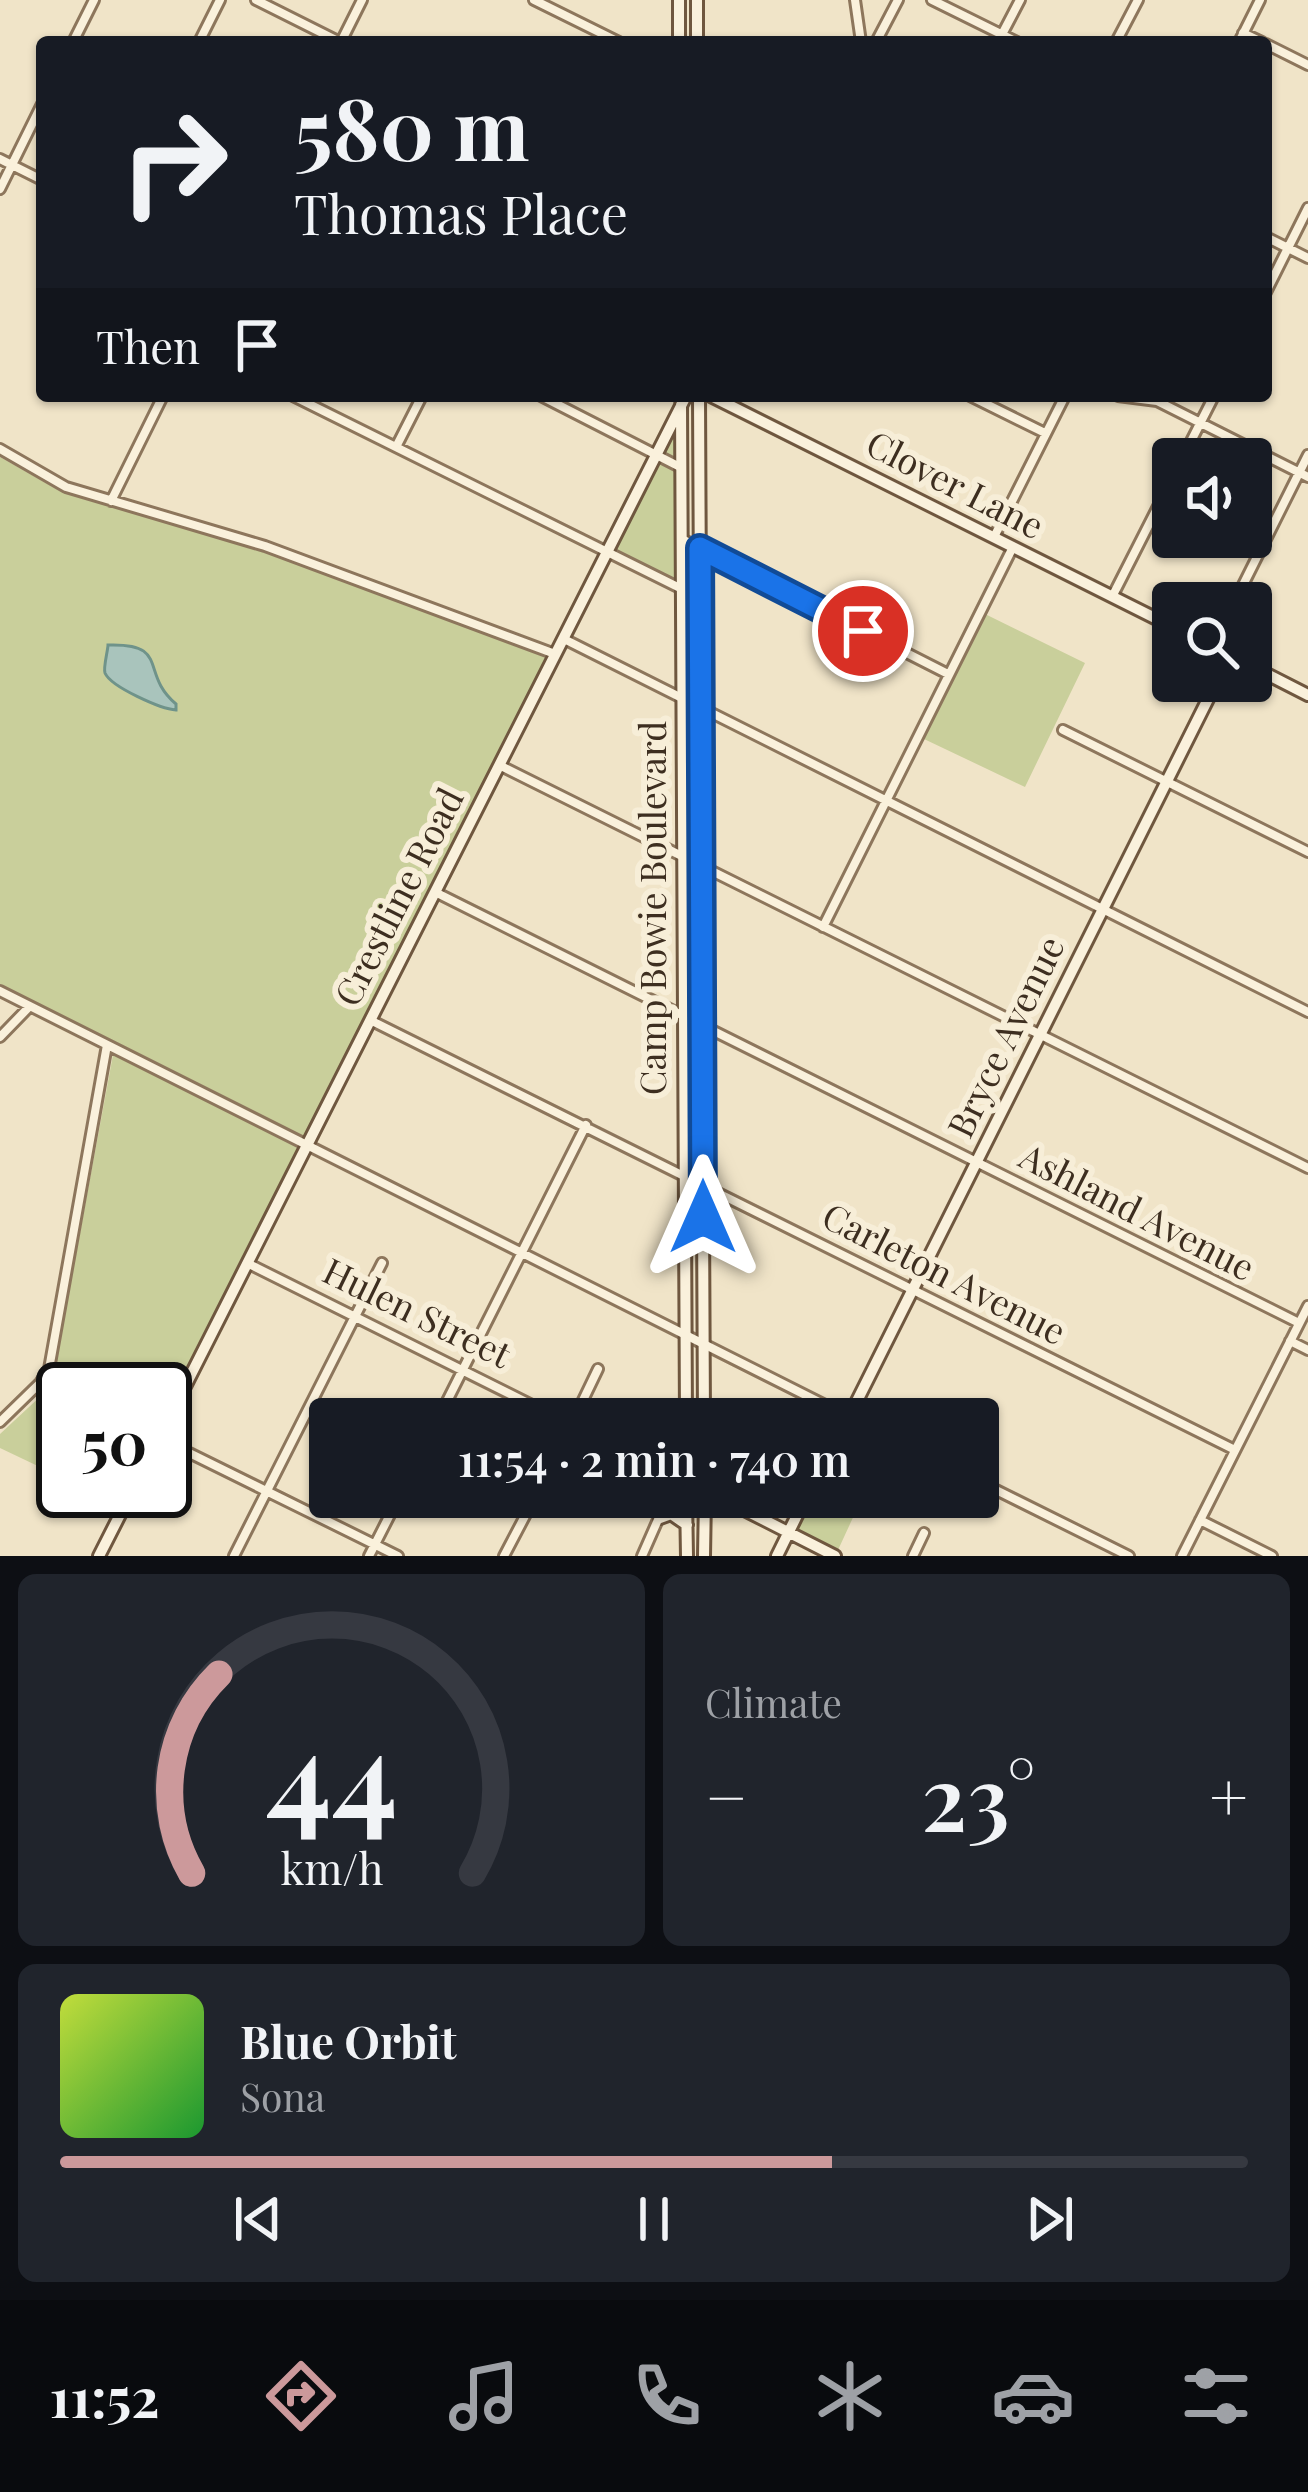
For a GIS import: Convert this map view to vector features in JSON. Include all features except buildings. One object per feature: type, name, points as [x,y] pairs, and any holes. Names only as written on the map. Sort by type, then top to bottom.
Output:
[{"type":"street","points":[[76,36],[94,0]]},
{"type":"street","points":[[202,36],[220,0]]},
{"type":"street","points":[[256,0],[328,36]]},
{"type":"street","points":[[343,36],[362,0]]},
{"type":"street","points":[[534,0],[607,36]]},
{"type":"street","points":[[679,0],[679,36]]},
{"type":"street","points":[[697,0],[698,36]]},
{"type":"street","points":[[854,0],[860,36]]},
{"type":"street","points":[[880,36],[898,0]]},
{"type":"street","points":[[932,0],[996,36]]},
{"type":"street","points":[[1001,36],[1020,0]]},
{"type":"street","points":[[1119,36],[1138,0]]},
{"type":"street","points":[[1242,36],[1260,0]]},
{"type":"street","points":[[1272,47],[1308,64]]},
{"type":"street","points":[[0,189],[36,116]]},
{"type":"street","points":[[0,159],[36,177]]},
{"type":"street","points":[[1272,280],[1308,208]]},
{"type":"street","points":[[1272,240],[1308,258]]},
{"type":"street","points":[[111,501],[160,402]]},
{"type":"street","points":[[305,402],[700,598]]},
{"type":"street","points":[[396,447],[419,402]]},
{"type":"street","points":[[553,402],[680,467]]},
{"type":"street","name":"Crestline Road","points":[[192,1373],[681,402]]},
{"type":"street","name":"Camp Bowie Boulevard","points":[[683,402],[686,1398]]},
{"type":"street","name":"Camp Bowie Boulevard","points":[[699,402],[704,1398]]},
{"type":"street","name":"Clover Lane","points":[[723,402],[1152,617]]},
{"type":"street","points":[[982,402],[1045,434]]},
{"type":"street","points":[[994,537],[1061,402]]},
{"type":"street","points":[[1159,402],[1304,475]]},
{"type":"street","points":[[1192,438],[1211,402]]},
{"type":"street","points":[[0,449],[66,487],[266,546],[555,654]]},
{"type":"street","points":[[1245,582],[1304,475],[1308,455]]},
{"type":"street","points":[[1112,597],[1152,518]]},
{"type":"street","points":[[682,538],[948,674]]},
{"type":"street","points":[[823,927],[1013,547]]},
{"type":"street","points":[[563,638],[1308,1012]]},
{"type":"street","points":[[1272,677],[1308,695]]},
{"type":"street","name":"Bryce Avenue","points":[[860,1398],[1207,702]]},
{"type":"street","points":[[1063,730],[1308,853]]},
{"type":"street","points":[[499,765],[1308,1168]]},
{"type":"street","name":"Ashland Avenue","points":[[435,892],[1299,1323]]},
{"type":"street","points":[[0,991],[811,1398]]},
{"type":"street","points":[[0,1037],[28,1007]]},
{"type":"street","name":"Carleton Avenue","points":[[370,1020],[1235,1450]]},
{"type":"street","points":[[0,1422],[49,1369],[107,1046]]},
{"type":"street","points":[[449,1398],[586,1125]]},
{"type":"street","points":[[685,1252],[703,1251]]},
{"type":"street","name":"Hulen Street","points":[[248,1263],[518,1398]]},
{"type":"street","points":[[234,1556],[382,1263]]},
{"type":"street","points":[[1182,1556],[1308,1306]]},
{"type":"street","points":[[1291,1341],[1308,1350]]},
{"type":"street","points":[[584,1398],[598,1369]]},
{"type":"street","points":[[192,1454],[398,1556]]},
{"type":"street","points":[[999,1491],[1129,1556]]},
{"type":"street","points":[[99,1556],[118,1518]]},
{"type":"street","points":[[369,1556],[388,1518]]},
{"type":"street","points":[[504,1556],[524,1518]]},
{"type":"street","points":[[641,1556],[660,1518]]},
{"type":"street","points":[[677,1518],[687,1525]]},
{"type":"street","points":[[687,1518],[687,1556]]},
{"type":"street","points":[[704,1556],[705,1518]]},
{"type":"street","points":[[761,1518],[835,1556]]},
{"type":"street","points":[[777,1556],[796,1518]]},
{"type":"street","points":[[1200,1520],[1272,1556]]},
{"type":"street","points":[[913,1556],[924,1533]]},
{"type":"green space","points":[[676,425],[676,583],[612,550]]},
{"type":"green space","points":[[0,457],[53,487],[265,552],[547,657],[189,1362],[56,1362],[115,1044],[0,984]]},
{"type":"green space","points":[[985,614],[1085,663],[1025,787],[924,739]]},
{"type":"green space","points":[[36,1401],[36,1465],[0,1448],[0,1434]]},
{"type":"green space","points":[[802,1518],[853,1518],[838,1550],[797,1529]]},
{"type":"water","points":[[108,645],[140,649],[147,655],[176,710],[137,696],[109,679],[105,671]]},
{"type":"route","points":[[703,1217],[700,548],[863,631]]}]
